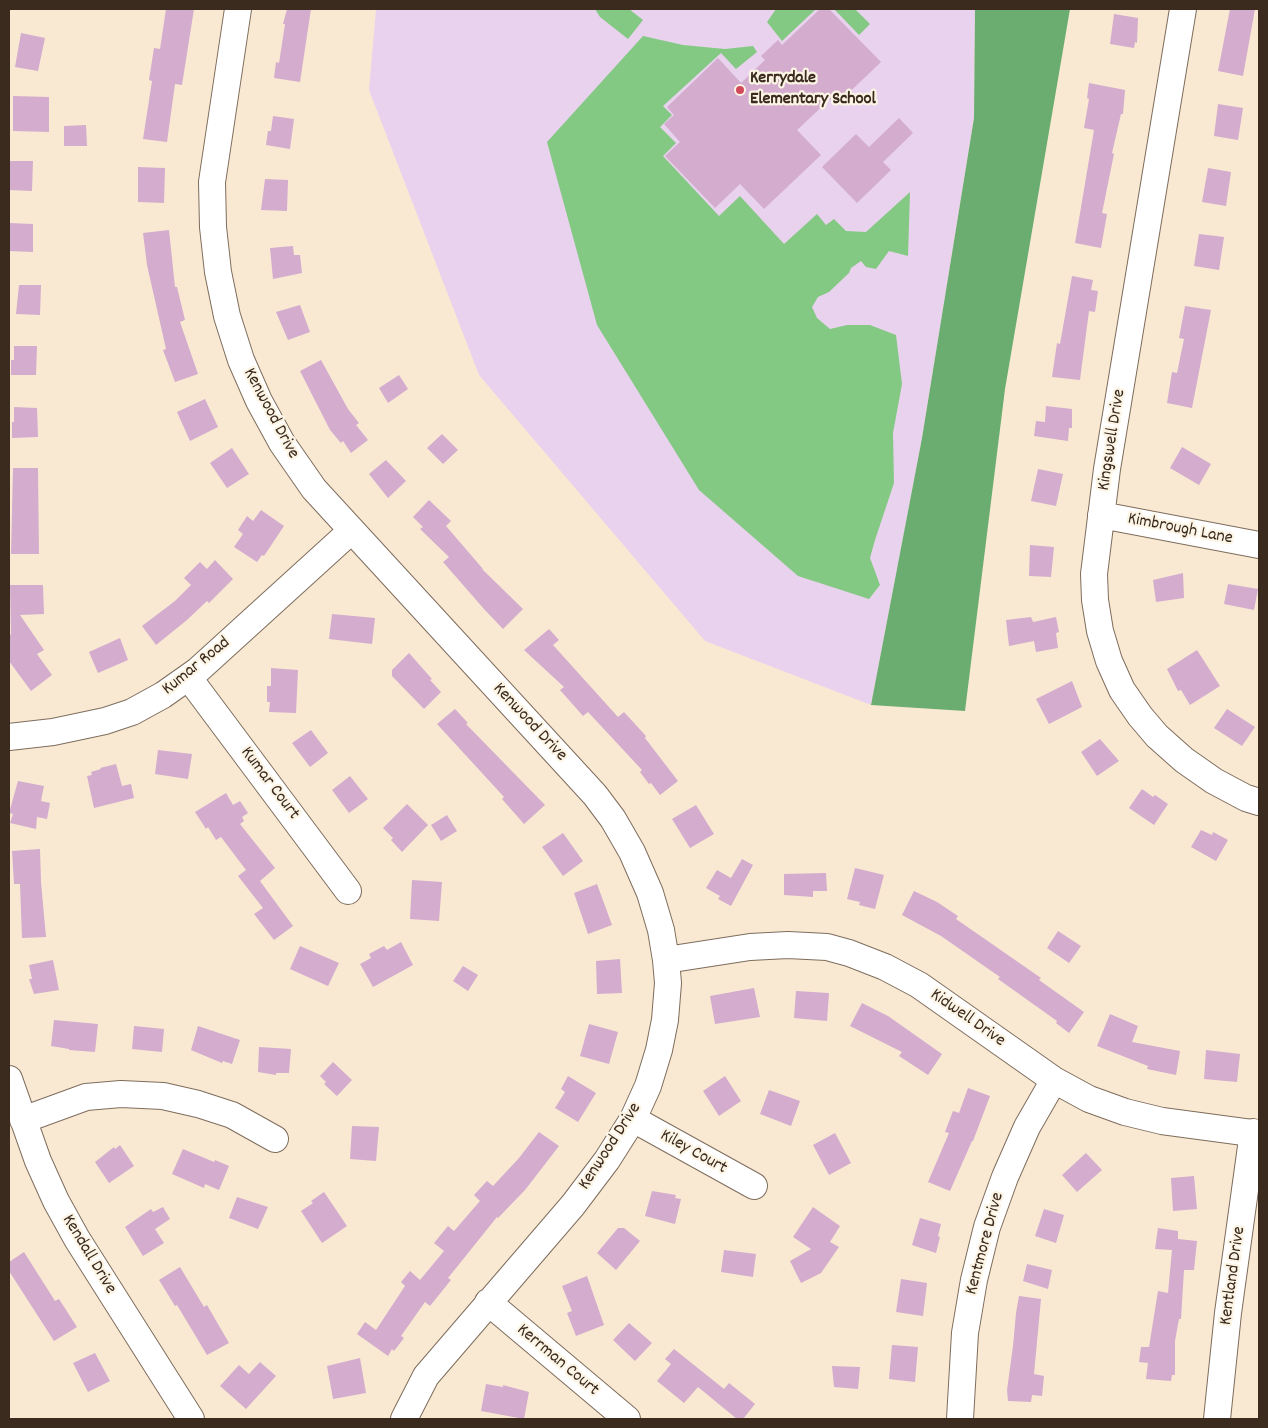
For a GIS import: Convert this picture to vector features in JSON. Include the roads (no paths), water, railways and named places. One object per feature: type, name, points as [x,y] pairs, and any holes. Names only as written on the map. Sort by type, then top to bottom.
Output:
[{"type":"street","name":"Kenwood Drive","points":[[238,9],[212,182],[213,227],[218,272],[227,316],[241,360],[252,385],[282,443],[314,489],[595,795],[613,819],[632,852],[650,893],[661,930],[666,960],[668,983],[665,1020],[659,1050],[648,1086],[633,1119],[573,1205],[426,1376],[404,1419]]},
{"type":"street","name":"Kingswell Drive","points":[[1183,9],[1107,469],[1094,574],[1095,600],[1100,631],[1108,661],[1122,690],[1140,716],[1184,760],[1214,781],[1246,798],[1259,802]]},
{"type":"street","name":"Kimbrough Lane","points":[[1101,515],[1259,545]]},
{"type":"street","name":"Kumar Road","points":[[9,737],[53,732],[106,721],[132,712],[163,696],[189,678],[351,531]]},
{"type":"street","name":"Kumar Court","points":[[189,678],[348,891]]},
{"type":"street","name":"Kidwell Drive","points":[[666,960],[750,947],[788,944],[827,947],[849,953],[886,967],[919,985],[1054,1080],[1089,1098],[1125,1112],[1162,1121],[1256,1133]]},
{"type":"street","name":"Kendall Drive","points":[[9,1079],[38,1161],[56,1201],[77,1239],[191,1419]]},
{"type":"street","name":"Kentmore Drive","points":[[960,1419],[965,1333],[974,1280],[987,1227],[1005,1176],[1054,1080]]},
{"type":"street","points":[[23,1120],[86,1097],[121,1094],[164,1096],[198,1104],[232,1116],[275,1139]]},
{"type":"street","name":"Kiley Court","points":[[633,1119],[754,1186]]},
{"type":"street","name":"Kentland Drive","points":[[1217,1419],[1228,1313],[1256,1133]]},
{"type":"street","name":"Kerrman Court","points":[[488,1302],[627,1419]]},
{"type":"place","name":"Kerrydale Elementary School","points":[[740,90]]}]
